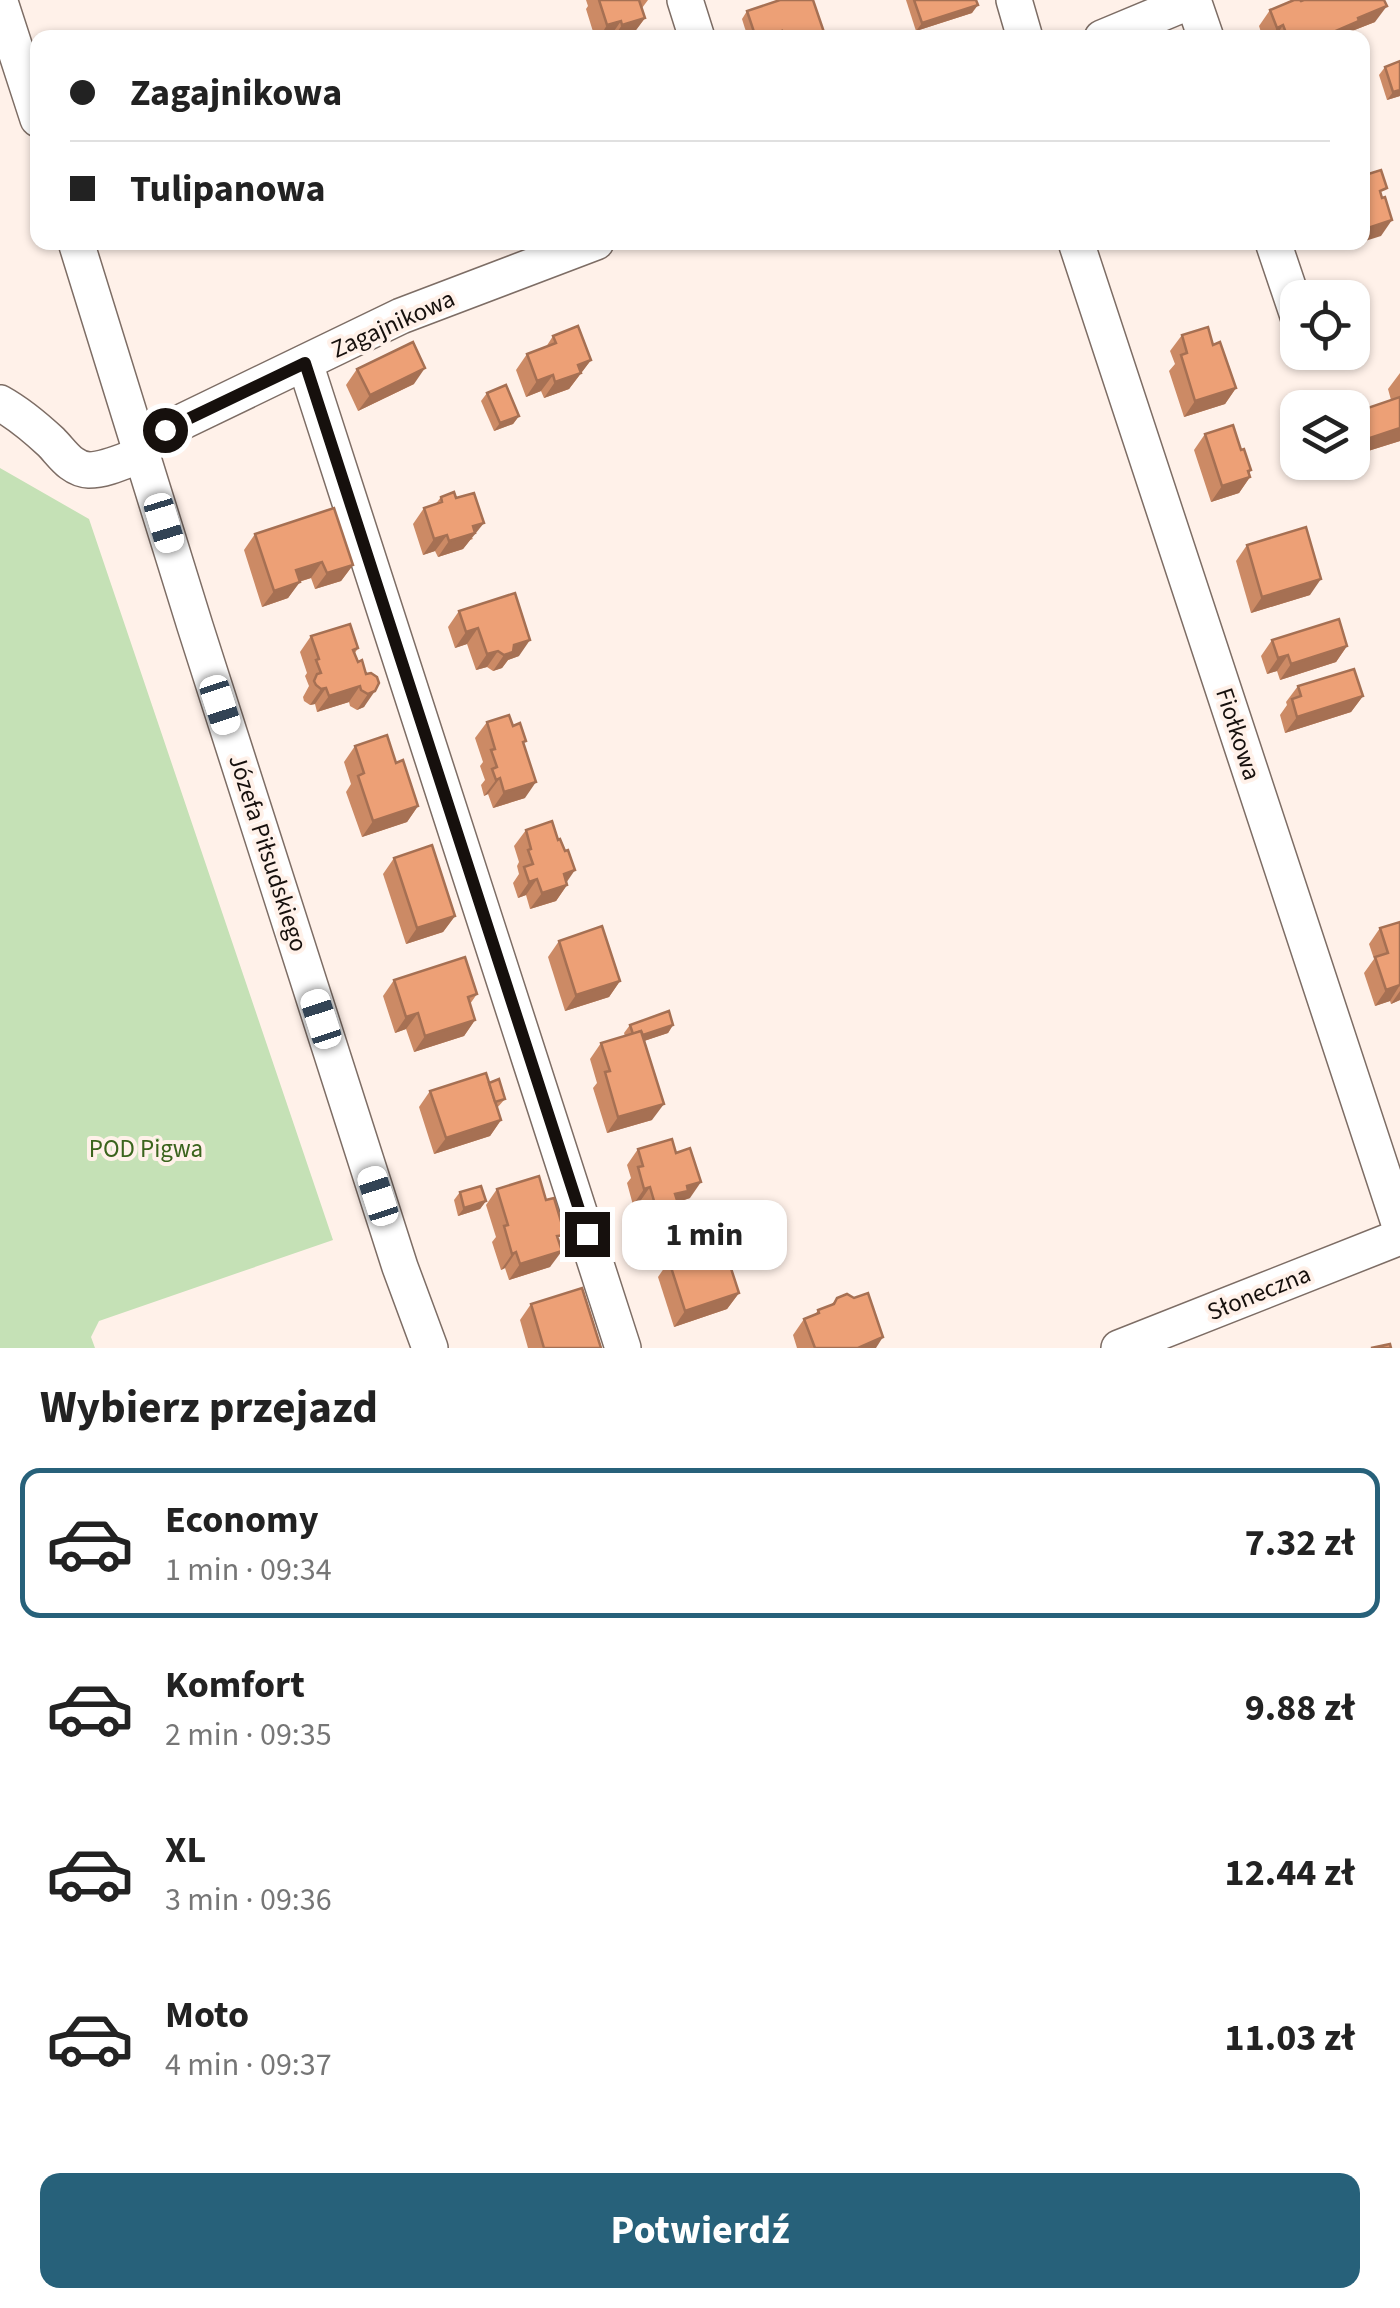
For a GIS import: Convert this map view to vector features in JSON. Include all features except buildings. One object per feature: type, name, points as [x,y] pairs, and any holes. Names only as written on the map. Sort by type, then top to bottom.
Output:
[{"type":"street","points":[[685,0],[694,30]]},
{"type":"street","points":[[1014,0],[1023,30]]},
{"type":"street","points":[[1121,30],[1193,0],[1203,30]]},
{"type":"street","points":[[0,2],[30,94]]},
{"type":"street","name":"Józefa Piłsudskiego","points":[[78,250],[394,1249],[430,1348]]},
{"type":"street","name":"Zagajnikowa","points":[[0,403],[51,442],[70,462],[80,468],[98,469],[401,316],[575,250]]},
{"type":"street","name":"Fiołkowa","points":[[1079,250],[1400,1226]]},
{"type":"street","points":[[1277,250],[1286,280]]},
{"type":"street","points":[[305,363],[624,1348]]},
{"type":"street","name":"Słoneczna","points":[[1119,1348],[1400,1237]]},
{"type":"green space","name":"POD Pigwa","points":[[0,468],[89,519],[333,1240],[99,1321],[91,1337],[95,1348],[0,1348]]},
{"type":"route","points":[[165,430],[305,363],[587,1234]]}]
